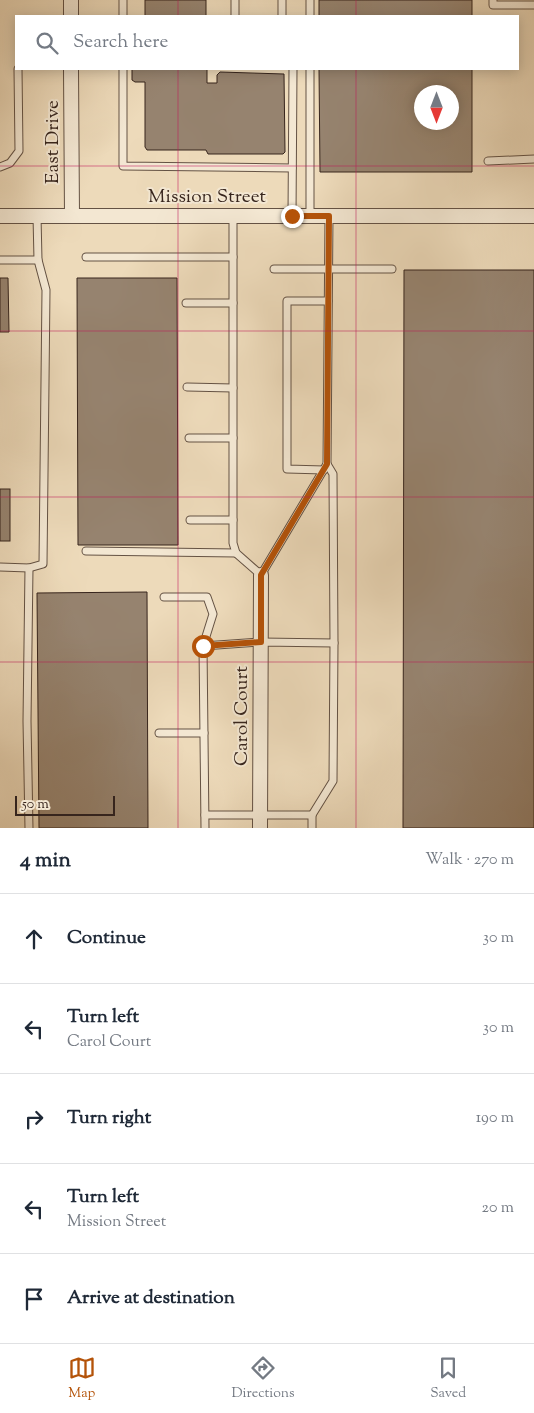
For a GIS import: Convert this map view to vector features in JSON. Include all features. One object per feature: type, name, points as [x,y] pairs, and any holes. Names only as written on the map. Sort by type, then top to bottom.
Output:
[{"type":"street","points":[[71,0],[71,15]]},
{"type":"street","name":"East Drive","points":[[71,70],[72,216]]},
{"type":"street","name":"Mission Street","points":[[0,216],[534,216]]},
{"type":"street","name":"Carol Court","points":[[260,822],[261,575]]},
{"type":"lane","points":[[123,0],[123,15]]},
{"type":"lane","points":[[235,0],[235,15]]},
{"type":"lane","points":[[282,0],[282,15]]},
{"type":"lane","points":[[310,0],[310,15]]},
{"type":"lane","points":[[493,0],[493,5],[534,6]]},
{"type":"lane","points":[[0,167],[10,163],[18,151],[18,70]]},
{"type":"lane","points":[[123,70],[123,166],[292,168]]},
{"type":"lane","points":[[292,216],[293,70]]},
{"type":"lane","points":[[310,70],[310,216]]},
{"type":"lane","points":[[310,106],[319,106]]},
{"type":"lane","points":[[488,161],[534,159]]},
{"type":"lane","points":[[310,160],[320,160]]},
{"type":"lane","points":[[0,568],[29,568],[43,564],[46,290],[38,260],[37,216]]},
{"type":"lane","points":[[233,216],[233,543],[236,553],[261,575],[326,467],[329,216]]},
{"type":"lane","points":[[86,257],[233,257]]},
{"type":"lane","points":[[0,260],[38,260]]},
{"type":"lane","points":[[274,269],[392,269]]},
{"type":"lane","points":[[312,828],[312,816],[333,781],[333,474],[326,467],[287,469],[287,301],[328,301]]},
{"type":"lane","points":[[186,303],[233,303]]},
{"type":"lane","points":[[187,387],[233,388]]},
{"type":"lane","points":[[189,438],[233,438]]},
{"type":"lane","points":[[190,520],[233,520]]},
{"type":"lane","points":[[86,551],[236,553]]},
{"type":"lane","points":[[29,568],[27,721],[29,828]]},
{"type":"lane","points":[[164,597],[207,597],[213,614],[203,646],[205,828]]},
{"type":"lane","points":[[203,646],[261,642],[334,643]]},
{"type":"lane","points":[[160,733],[204,733]]},
{"type":"lane","points":[[205,815],[260,822],[312,816]]},
{"type":"building","points":[[145,0],[206,0],[206,15],[145,15]]},
{"type":"building","points":[[319,0],[472,0],[472,15],[319,15]]},
{"type":"building","points":[[132,70],[207,70],[207,83],[217,83],[217,75],[220,72],[284,74],[285,152],[283,154],[208,154],[206,150],[147,150],[145,147],[145,82],[135,82],[132,80]]},
{"type":"building","points":[[319,70],[472,70],[472,172],[320,172]]},
{"type":"building","points":[[404,270],[534,270],[534,828],[403,828]]},
{"type":"building","points":[[0,278],[8,278],[9,332],[0,332]]},
{"type":"building","points":[[77,278],[177,278],[178,545],[78,545]]},
{"type":"building","points":[[0,489],[10,489],[10,541],[0,541]]},
{"type":"building","points":[[147,592],[148,828],[39,828],[37,593]]},
{"type":"route","points":[[203,646],[261,642],[261,575],[327,464],[329,216],[292,216]]}]
